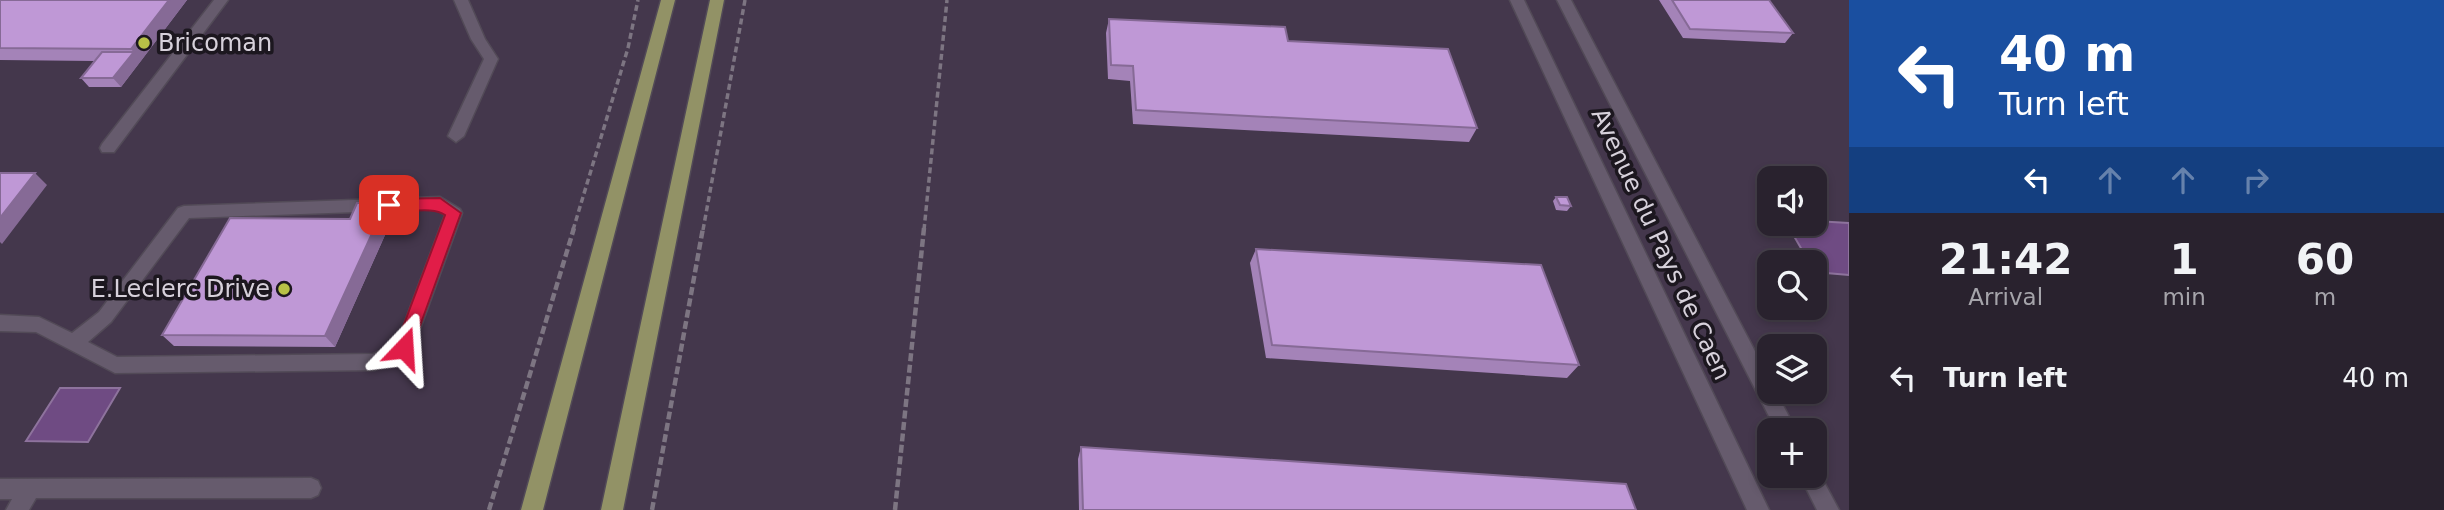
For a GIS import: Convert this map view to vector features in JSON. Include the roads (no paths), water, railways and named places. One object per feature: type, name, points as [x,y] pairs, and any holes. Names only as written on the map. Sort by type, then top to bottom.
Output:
[{"type":"main road","points":[[532,510],[668,0]]},
{"type":"main road","points":[[612,510],[717,0]]},
{"type":"street","points":[[108,148],[221,0]]},
{"type":"street","points":[[456,136],[491,59],[478,39],[461,0]]},
{"type":"street","name":"Avenue du Pays de Caen","points":[[1517,0],[1758,510]]},
{"type":"street","name":"Avenue du Pays de Caen","points":[[1564,0],[1780,418]]},
{"type":"street","points":[[0,323],[38,326],[115,365],[375,362],[404,348],[454,213],[440,204],[184,212],[105,317],[73,343]]},
{"type":"street","points":[[0,488],[310,488]]},
{"type":"street","points":[[18,510],[32,488]]},
{"type":"street","points":[[1816,488],[1828,510]]},
{"type":"place","name":"Bricoman","points":[[144,43]]},
{"type":"place","name":"E.Leclerc Drive","points":[[284,289]]}]
